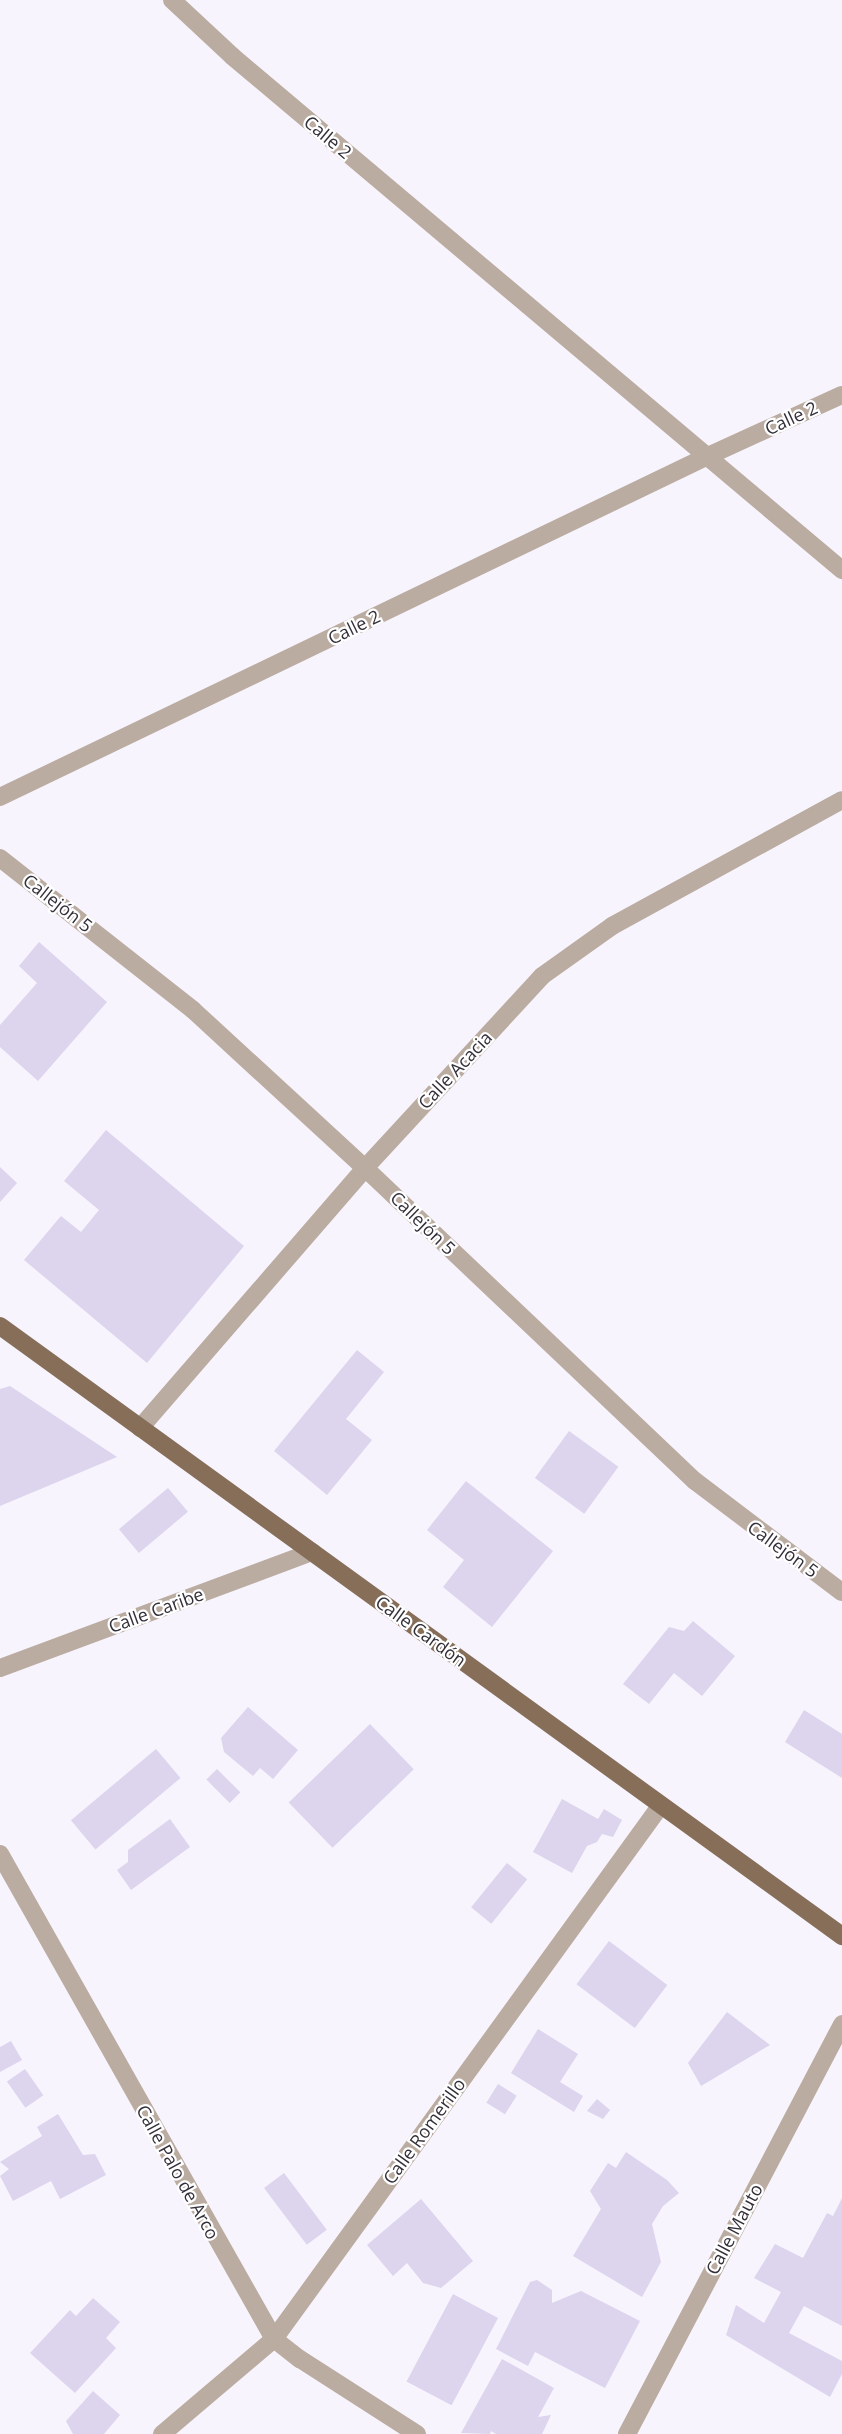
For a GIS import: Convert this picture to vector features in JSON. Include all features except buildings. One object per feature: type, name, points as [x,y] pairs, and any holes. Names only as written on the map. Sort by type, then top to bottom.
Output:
[{"type":"main road","name":"Calle Cardón","points":[[0,1326],[842,1936]]},
{"type":"street","name":"Calle 2","points":[[172,0],[232,56],[842,570]]},
{"type":"street","name":"Calle 2","points":[[0,797],[708,456],[842,395]]},
{"type":"street","name":"Calle Acacia","points":[[140,1428],[365,1168],[542,976],[612,926],[842,800]]},
{"type":"street","name":"Callejón 5","points":[[0,858],[193,1010],[365,1168],[694,1481],[842,1592]]},
{"type":"street","name":"Calle Caribe","points":[[0,1668],[312,1552]]},
{"type":"street","name":"Calle Romerillo","points":[[162,2434],[274,2338],[661,1805]]},
{"type":"street","name":"Calle Palo de Arco","points":[[0,1854],[274,2338],[300,2359],[417,2434]]},
{"type":"street","name":"Calle Mauto","points":[[627,2434],[842,2024]]}]
